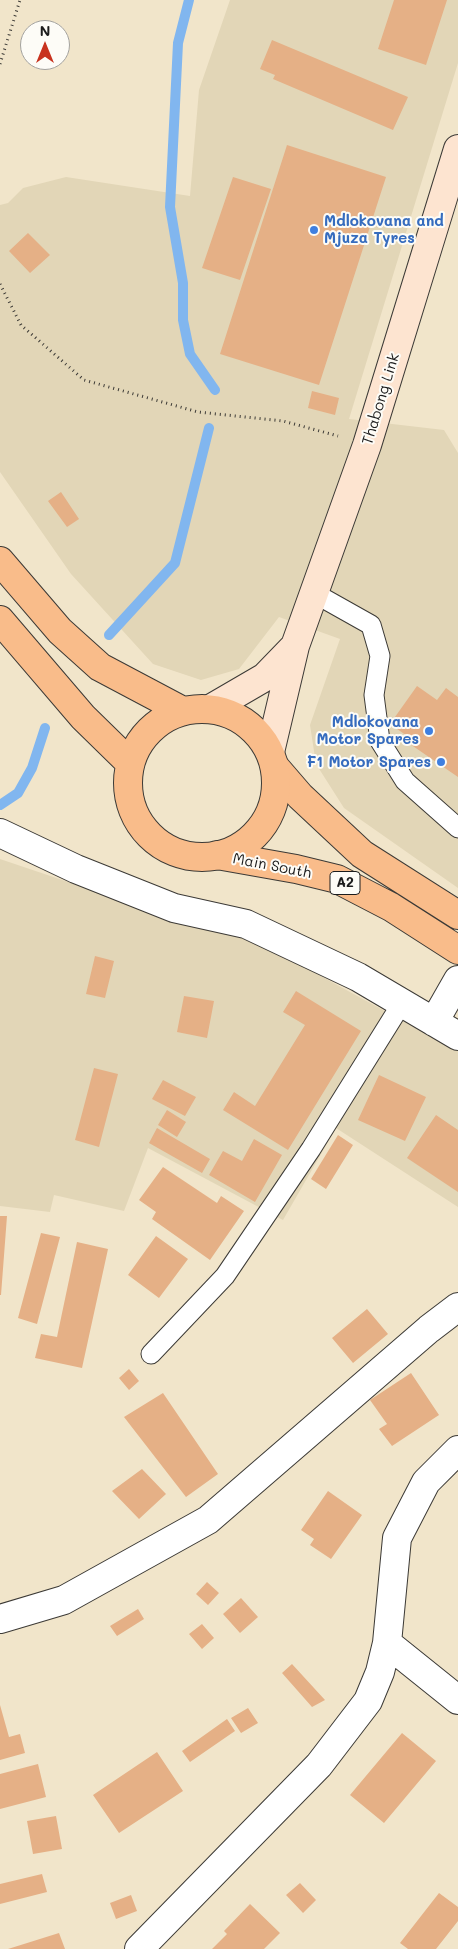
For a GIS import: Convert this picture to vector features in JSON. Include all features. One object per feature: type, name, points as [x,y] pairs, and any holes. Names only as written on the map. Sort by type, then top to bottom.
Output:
[{"type":"main road","name":"Thabong Link","points":[[273,760],[295,646],[367,444],[458,149]]},
{"type":"main road","name":"A2","points":[[0,561],[60,631],[100,667],[197,710],[229,714],[246,722],[260,736],[273,760],[300,796],[362,854],[458,916]]},
{"type":"main road","points":[[0,620],[83,717],[130,763]]},
{"type":"main road","points":[[197,710],[265,677],[295,646]]},
{"type":"main road","name":"Main South","points":[[197,710],[165,718],[150,730],[138,745],[130,763],[127,784],[131,806],[141,825],[156,841],[174,852],[195,857],[217,855],[239,847],[258,833],[270,813],[276,790],[273,760]]},
{"type":"main road","name":"Main South","points":[[217,855],[296,869],[337,879],[391,907],[458,950]]},
{"type":"street","points":[[0,833],[76,869],[174,908],[246,924],[358,977],[458,1036]]},
{"type":"street","points":[[434,1022],[458,980]]},
{"type":"street","points":[[0,1619],[64,1600],[208,1520],[422,1335],[458,1307]]},
{"type":"street","points":[[139,1949],[319,1765],[368,1701],[380,1672],[388,1643],[397,1538],[426,1482],[458,1450]]},
{"type":"street","points":[[388,1643],[458,1700]]},
{"type":"lane","points":[[314,593],[371,625],[380,656],[374,695],[380,740],[405,781],[458,828]]},
{"type":"lane","points":[[151,1354],[225,1276],[311,1149],[402,1003]]},
{"type":"path","points":[[0,64],[20,0]]},
{"type":"path","points":[[0,284],[20,325],[84,380],[198,412],[283,421],[367,444]]},
{"type":"shaded area","points":[[230,0],[458,0],[458,63],[349,419],[444,430],[458,453],[458,888],[344,808],[316,764],[310,725],[340,639],[279,617],[239,669],[201,680],[153,664],[71,574],[0,472],[0,205],[8,203],[23,188],[66,177],[190,196],[199,90]]},
{"type":"shaded area","points":[[0,859],[163,914],[264,945],[458,1051],[458,1207],[336,1128],[283,1220],[148,1148],[124,1211],[54,1195],[50,1212],[0,1206]]},
{"type":"building","points":[[394,0],[447,0],[426,65],[378,49]]},
{"type":"building","points":[[272,40],[408,97],[393,130],[273,79],[275,75],[260,69]]},
{"type":"building","name":"Mdlokovana and Mjuza Tyres","points":[[287,145],[386,177],[319,385],[220,354]]},
{"type":"building","points":[[233,177],[271,189],[240,280],[202,268]]},
{"type":"building","points":[[28,233],[50,255],[30,273],[9,251]]},
{"type":"building","points":[[312,391],[339,398],[335,415],[308,408]]},
{"type":"building","points":[[61,492],[79,519],[67,527],[48,501]]},
{"type":"building","name":"Mdlokovana Motor Spares","points":[[417,686],[437,700],[446,688],[458,697],[458,777],[407,742],[410,738],[390,724]]},
{"type":"building","points":[[95,956],[114,961],[105,998],[86,994]]},
{"type":"building","points":[[296,991],[361,1031],[288,1150],[223,1110],[234,1092],[255,1106],[305,1025],[283,1012]]},
{"type":"building","points":[[184,996],[214,1001],[207,1038],[177,1032]]},
{"type":"building","points":[[94,1068],[118,1074],[99,1147],[75,1140]]},
{"type":"building","points":[[379,1075],[426,1097],[405,1141],[358,1120]]},
{"type":"building","points":[[163,1080],[196,1097],[185,1116],[152,1099]]},
{"type":"building","points":[[167,1110],[186,1122],[177,1137],[158,1125]]},
{"type":"building","points":[[436,1115],[458,1130],[458,1192],[407,1158]]},
{"type":"building","points":[[157,1128],[210,1159],[202,1173],[149,1143]]},
{"type":"building","points":[[338,1135],[353,1145],[326,1189],[311,1179]]},
{"type":"building","points":[[254,1139],[282,1155],[255,1202],[209,1175],[223,1151],[242,1161]]},
{"type":"building","points":[[163,1167],[217,1203],[221,1196],[244,1211],[210,1260],[152,1219],[156,1212],[139,1200]]},
{"type":"building","points":[[0,1216],[7,1216],[1,1295],[0,1295]]},
{"type":"building","points":[[41,1233],[60,1237],[37,1324],[18,1318]]},
{"type":"building","points":[[156,1236],[188,1259],[159,1298],[128,1275]]},
{"type":"building","points":[[77,1242],[108,1249],[82,1368],[35,1358],[41,1334],[57,1337]]},
{"type":"building","points":[[367,1309],[388,1334],[353,1363],[332,1338]]},
{"type":"building","points":[[129,1369],[139,1381],[129,1390],[119,1378]]},
{"type":"building","points":[[411,1373],[439,1415],[392,1446],[379,1429],[387,1424],[370,1400]]},
{"type":"building","points":[[163,1393],[218,1474],[186,1497],[124,1417]]},
{"type":"building","points":[[142,1469],[166,1494],[139,1519],[112,1491]]},
{"type":"building","points":[[328,1491],[362,1515],[331,1559],[310,1545],[314,1539],[301,1530]]},
{"type":"building","points":[[207,1582],[219,1593],[208,1605],[196,1594]]},
{"type":"building","points":[[241,1598],[258,1617],[240,1633],[223,1614]]},
{"type":"building","points":[[138,1609],[144,1619],[117,1636],[110,1626]]},
{"type":"building","points":[[202,1624],[214,1638],[202,1649],[189,1634]]},
{"type":"building","points":[[292,1664],[325,1700],[312,1707],[282,1673]]},
{"type":"building","points":[[0,1705],[9,1737],[20,1734],[25,1753],[0,1760]]},
{"type":"building","points":[[248,1708],[258,1723],[241,1733],[231,1718]]},
{"type":"building","points":[[227,1719],[235,1731],[190,1762],[182,1751]]},
{"type":"building","points":[[402,1733],[436,1761],[384,1823],[350,1795]]},
{"type":"building","points":[[157,1752],[183,1791],[119,1833],[93,1795]]},
{"type":"building","points":[[38,1764],[46,1797],[0,1809],[0,1774]]},
{"type":"building","points":[[56,1816],[62,1849],[33,1854],[27,1821]]},
{"type":"building","points":[[42,1874],[47,1892],[0,1904],[0,1884]]},
{"type":"building","points":[[300,1883],[316,1900],[303,1913],[286,1895]]},
{"type":"building","points":[[439,1893],[458,1907],[458,1921],[436,1949],[408,1949],[400,1943]]},
{"type":"building","points":[[131,1895],[137,1911],[116,1919],[110,1903]]},
{"type":"building","points":[[250,1904],[280,1933],[264,1949],[212,1949],[227,1934],[224,1931]]},
{"type":"building","points":[[59,1933],[65,1949],[8,1949]]},
{"type":"waterway","points":[[189,0],[178,43],[170,207],[183,283],[183,320],[190,354],[215,390]]},
{"type":"waterway","points":[[109,635],[175,563],[209,428]]},
{"type":"waterway","points":[[0,805],[18,793],[32,768],[45,728]]},
{"type":"place","name":"Mdlokovana and Mjuza Tyres","points":[[314,230]]},
{"type":"place","name":"Mdlokovana Motor Spares","points":[[429,731]]},
{"type":"place","name":"F1 Motor Spares","points":[[441,762]]}]
